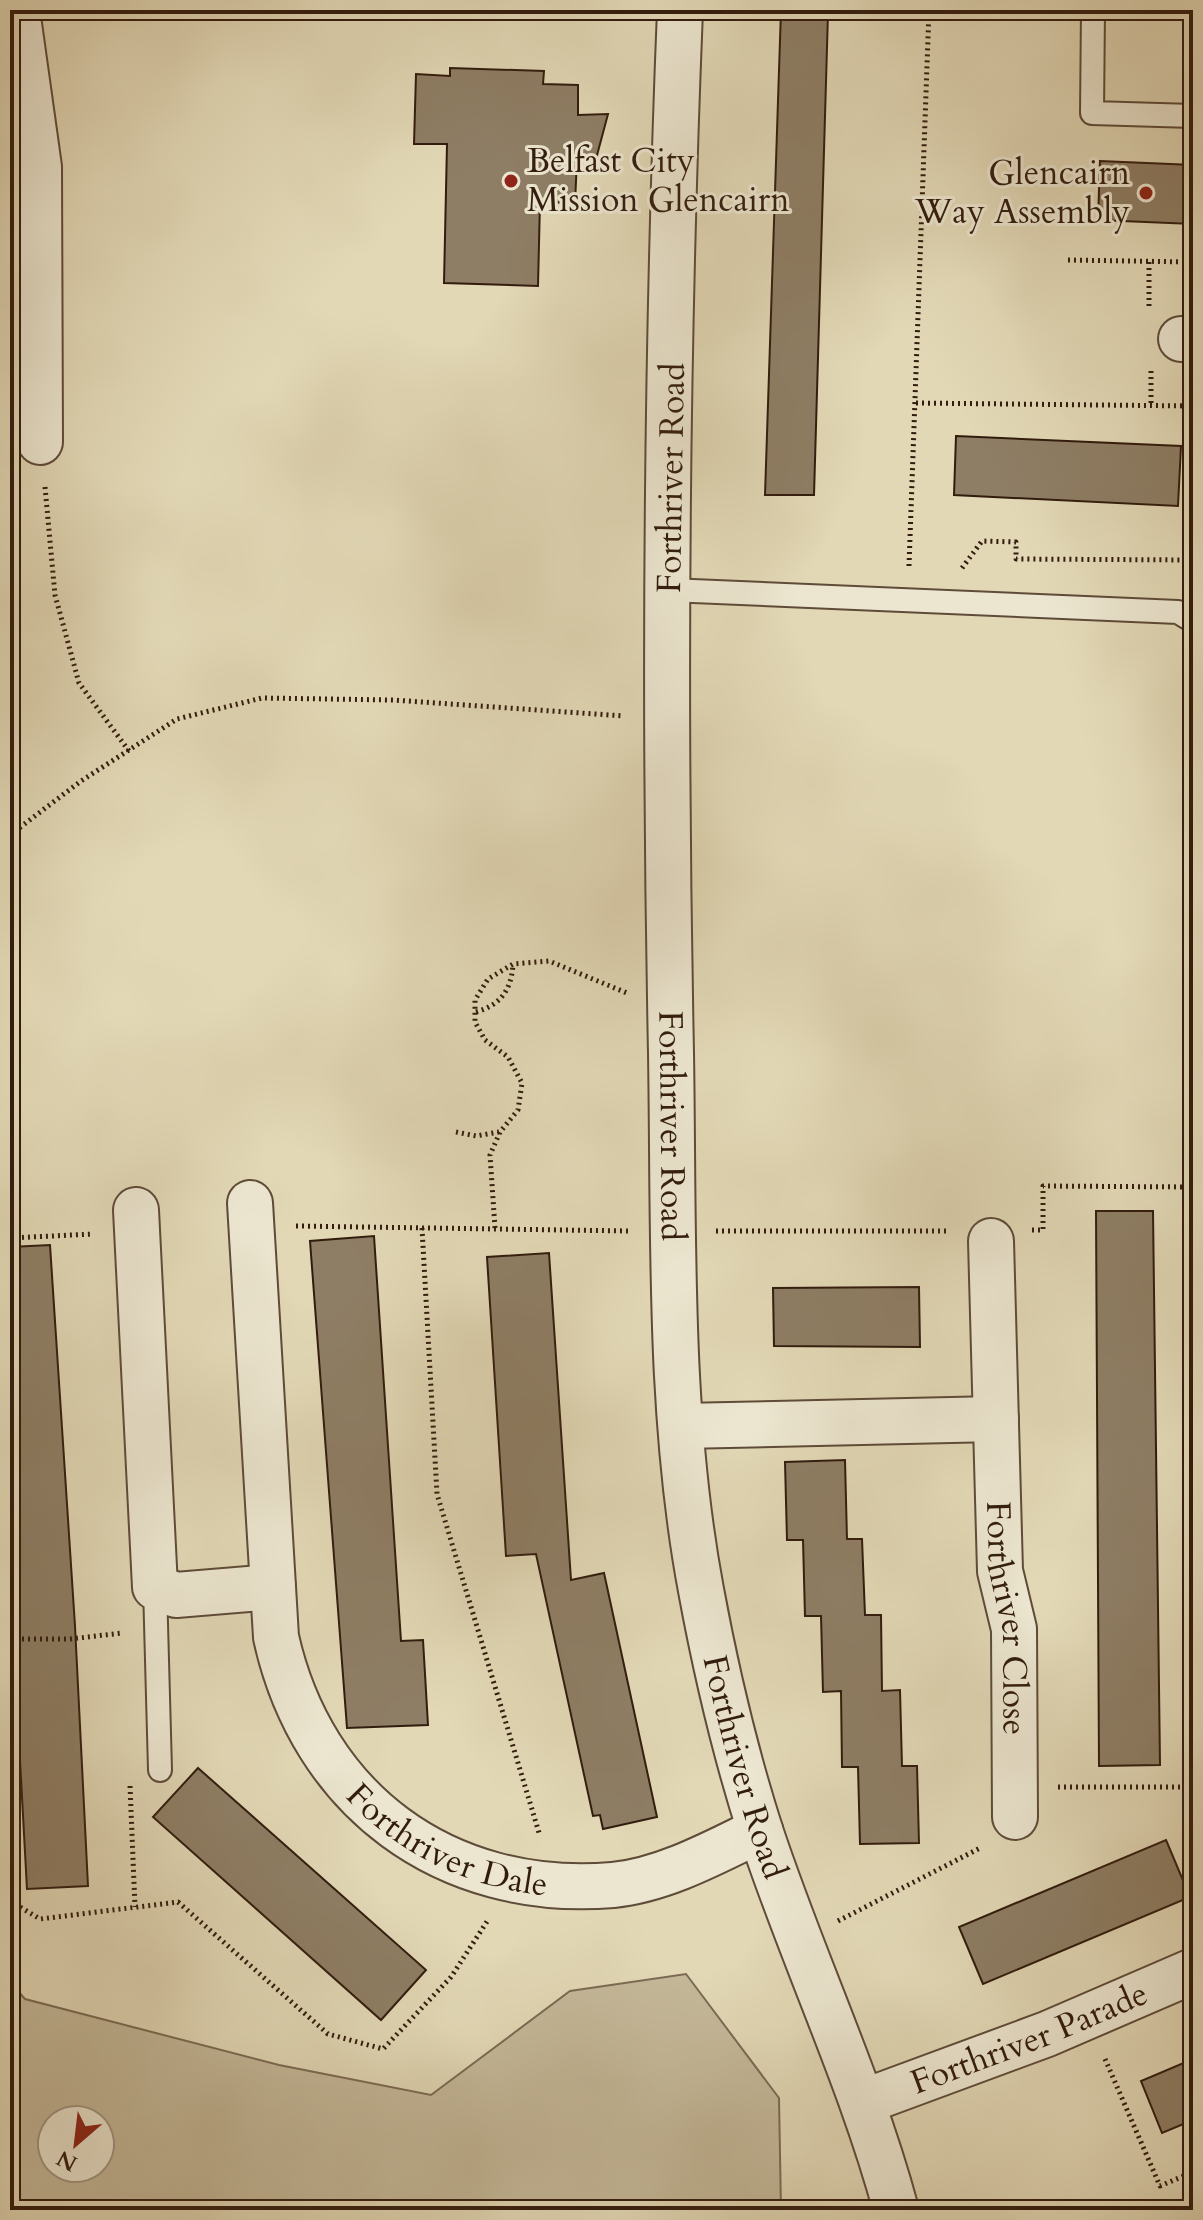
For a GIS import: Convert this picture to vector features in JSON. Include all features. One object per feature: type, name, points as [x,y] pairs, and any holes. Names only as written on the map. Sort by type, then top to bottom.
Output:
[{"type":"street","points":[[17,10],[19,92],[39,167],[42,254],[40,442]]},
{"type":"street","name":"Forthriver Road","points":[[680,10],[669,719],[674,1232],[682,1426],[700,1584],[719,1680],[760,1830],[863,2102],[896,2210]]},
{"type":"street","name":"Forthriver Dale","points":[[250,1214],[276,1637],[285,1676],[303,1722],[358,1798],[427,1848],[463,1865],[549,1885],[615,1885],[657,1875],[760,1830]]},
{"type":"street","points":[[137,1221],[155,1587],[176,1595],[273,1587]]},
{"type":"street","name":"Forthriver Close","points":[[989,1234],[1000,1571],[1014,1629],[1016,1802]]},
{"type":"street","points":[[682,1426],[996,1419]]},
{"type":"street","name":"Forthriver Parade","points":[[863,2102],[1087,2017],[1193,1971]]},
{"type":"lane","points":[[1093,10],[1092,113],[1193,116]]},
{"type":"lane","points":[[669,590],[1178,612],[1193,621]]},
{"type":"lane","points":[[155,1587],[160,1770]]},
{"type":"path","points":[[907,599],[929,10]]},
{"type":"path","points":[[1068,260],[1193,262]]},
{"type":"path","points":[[916,403],[1190,406],[1191,560],[1016,559],[1016,542],[982,541]]},
{"type":"path","points":[[40,442],[55,595],[79,683],[129,751]]},
{"type":"path","points":[[10,835],[81,781],[177,719],[262,698],[393,700],[669,719]]},
{"type":"path","points":[[495,1228],[490,1155],[500,1132],[518,1110],[522,1083],[508,1057],[485,1040],[475,1022],[475,1000],[488,979],[513,964],[549,961],[593,982],[670,1006]]},
{"type":"path","points":[[476,1012],[501,1000],[512,982],[513,964]]},
{"type":"path","points":[[456,1132],[476,1136],[500,1132]]},
{"type":"path","points":[[674,1232],[989,1234],[1043,1230],[1043,1186],[1193,1187]]},
{"type":"path","points":[[250,1214],[422,1228],[580,1229]]},
{"type":"path","points":[[10,1238],[137,1221]]},
{"type":"path","points":[[422,1228],[437,1494],[541,1838],[549,1885]]},
{"type":"path","points":[[10,1639],[70,1639],[123,1632]]},
{"type":"path","points":[[856,1915],[974,1854],[1016,1802],[1193,1787]]},
{"type":"path","points":[[10,1901],[40,1919],[178,1902],[328,2034],[383,2049],[451,1977],[490,1916]]},
{"type":"path","points":[[1087,2017],[1160,2186],[1193,2172]]},
{"type":"shaded area","points":[[686,1974],[779,2098],[781,2210],[10,2210],[10,1982],[25,1999],[279,2065],[431,2095],[570,1991]]},
{"type":"building","points":[[781,10],[828,13],[814,495],[765,495]]},
{"type":"building","name":"Belfast City Mission Glencairn","points":[[450,68],[544,71],[543,84],[578,85],[578,115],[608,114],[596,159],[577,159],[575,203],[540,202],[538,286],[444,283],[447,144],[414,144],[416,74],[450,76]]},
{"type":"building","name":"Glencairn Way Assembly","points":[[1100,161],[1193,165],[1193,224],[1098,220]]},
{"type":"building","points":[[956,436],[1181,446],[1178,506],[954,495]]},
{"type":"building","points":[[1096,1211],[1153,1211],[1160,1765],[1099,1766]]},
{"type":"building","points":[[374,1236],[401,1641],[423,1640],[428,1725],[347,1728],[310,1241]]},
{"type":"building","points":[[50,1245],[75,1626],[88,1886],[27,1889],[10,1577],[10,1247]]},
{"type":"building","points":[[549,1253],[571,1580],[604,1573],[657,1817],[603,1829],[600,1815],[593,1816],[536,1554],[506,1556],[487,1257]]},
{"type":"building","points":[[919,1287],[920,1347],[774,1346],[773,1288]]},
{"type":"building","points":[[845,1460],[847,1539],[862,1539],[865,1615],[881,1615],[882,1691],[900,1690],[902,1766],[917,1766],[919,1843],[860,1844],[858,1767],[842,1767],[841,1691],[823,1692],[821,1616],[805,1616],[803,1540],[787,1540],[785,1462]]},
{"type":"building","points":[[198,1768],[426,1970],[381,2020],[153,1817]]},
{"type":"building","points":[[1166,1840],[1190,1897],[983,1984],[959,1927]]},
{"type":"building","points":[[1193,2059],[1193,2120],[1162,2133],[1141,2081]]},
{"type":"place","name":"Belfast City Mission Glencairn","points":[[511,181]]},
{"type":"place","name":"Glencairn Way Assembly","points":[[1146,193]]}]
